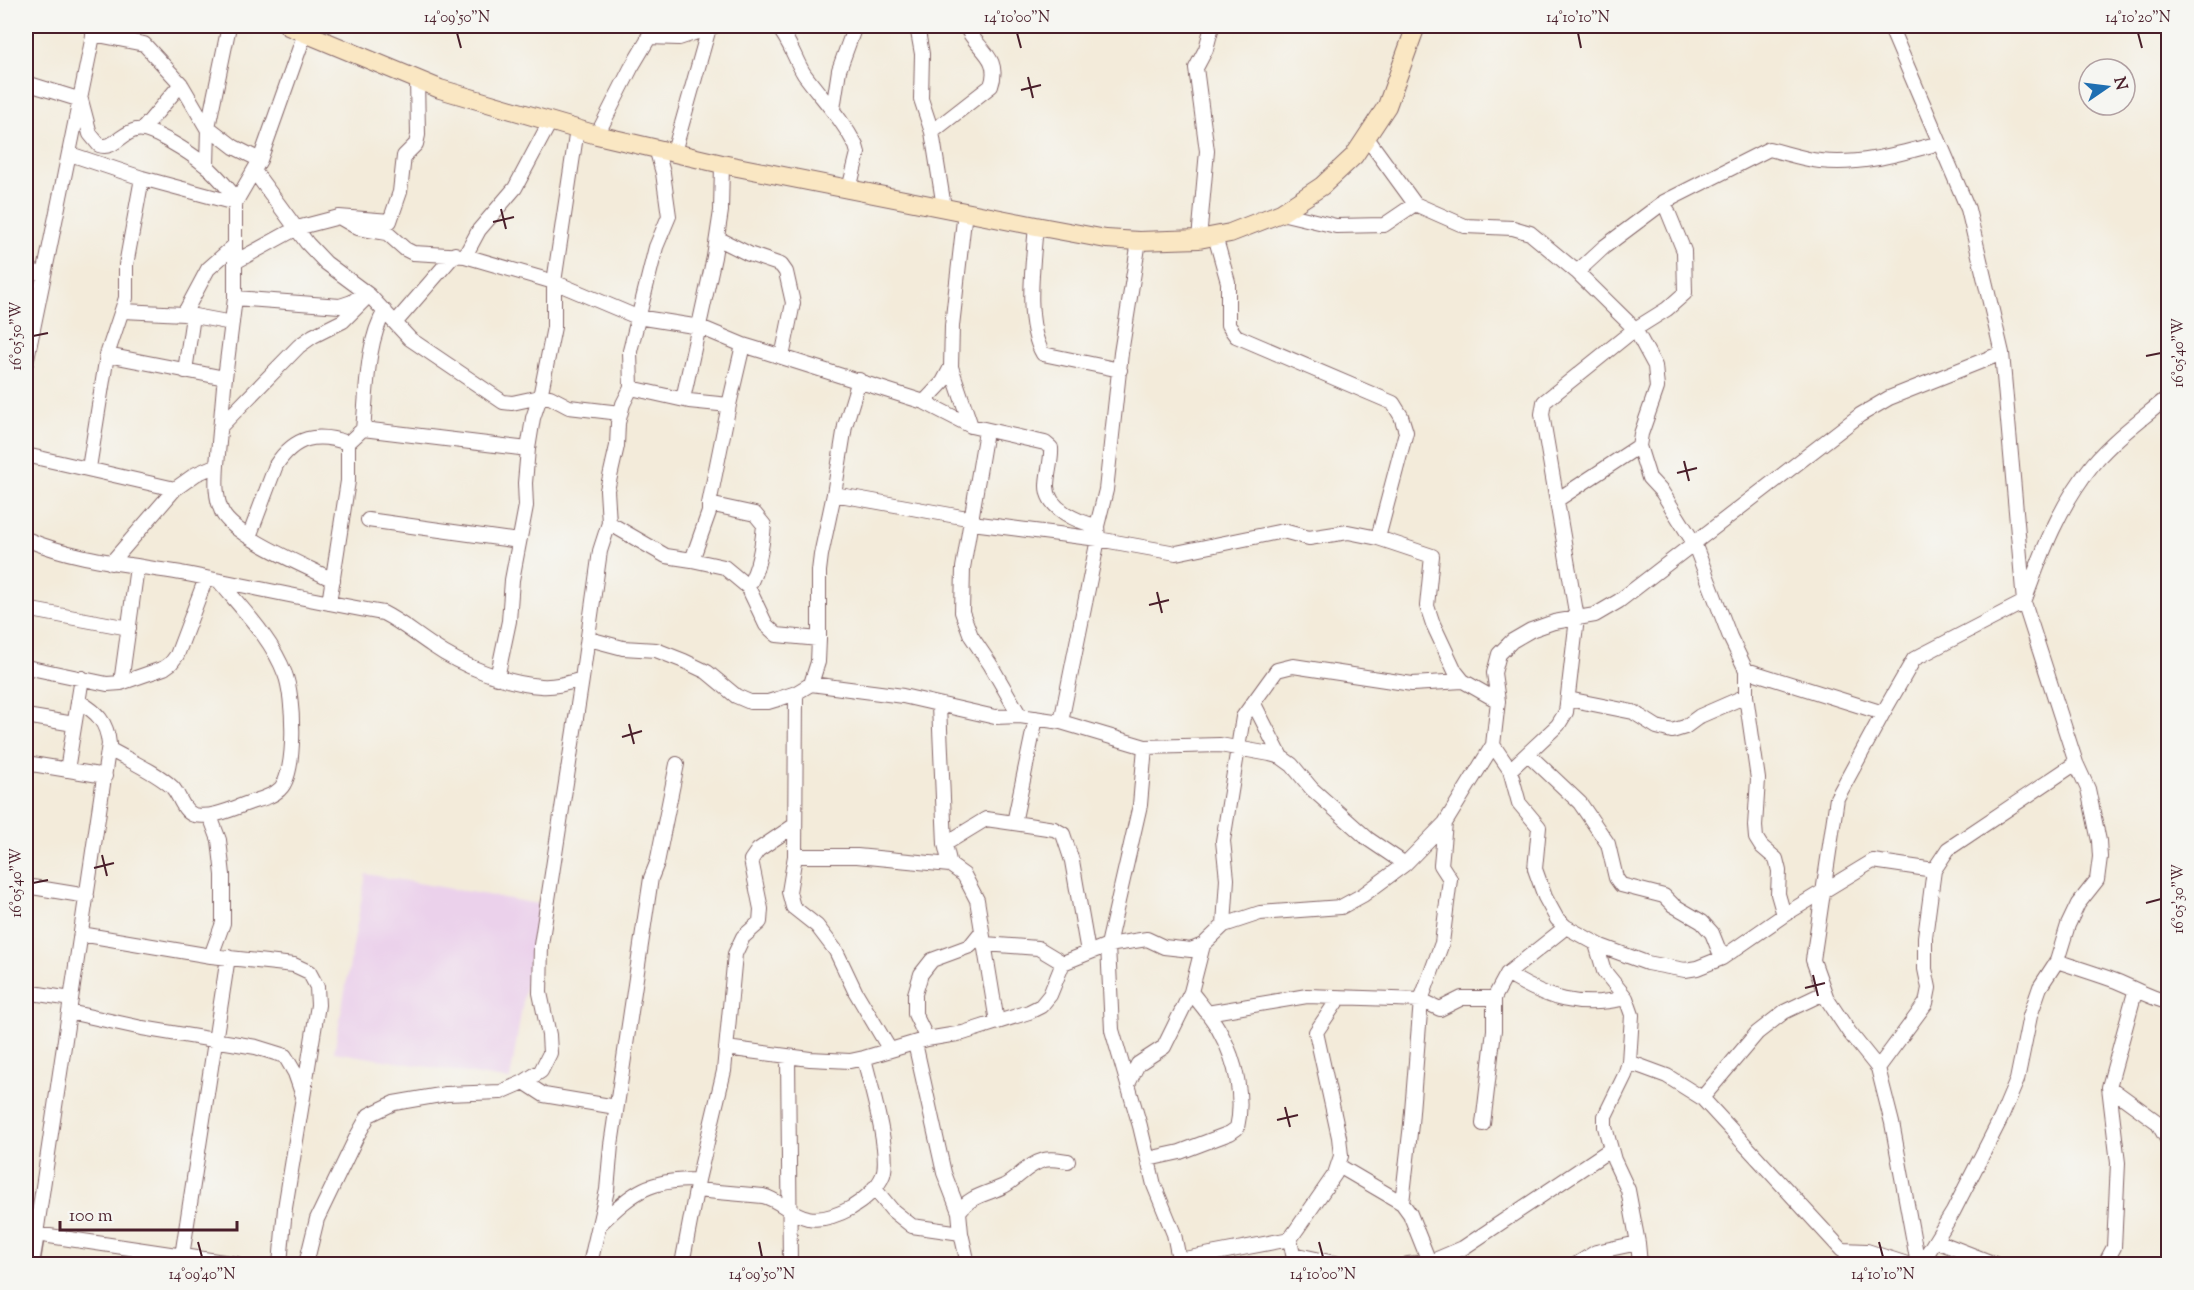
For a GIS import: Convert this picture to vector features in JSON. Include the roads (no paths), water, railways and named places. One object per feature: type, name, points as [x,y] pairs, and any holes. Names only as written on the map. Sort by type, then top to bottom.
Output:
[{"type":"main road","points":[[288,26],[440,89],[597,135],[722,164],[1036,226],[1106,239],[1139,241],[1207,238],[1253,225],[1281,213],[1322,186],[1354,156],[1387,106],[1416,26]]},
{"type":"street","points":[[207,166],[208,128],[229,26]]},
{"type":"street","points":[[777,26],[784,33],[804,73],[833,109],[850,135],[858,153],[849,189]]},
{"type":"street","points":[[833,109],[839,70],[855,26]]},
{"type":"street","points":[[916,26],[922,54],[921,99],[932,132],[944,207]]},
{"type":"street","points":[[932,132],[991,86],[994,77],[993,63],[966,26]]},
{"type":"street","points":[[1212,26],[1206,49],[1196,68],[1207,151],[1207,238],[1228,282],[1227,325],[1236,336],[1393,403],[1401,416],[1406,432],[1378,538]]},
{"type":"street","points":[[1890,26],[1968,209],[2002,353],[2024,602],[2076,763],[2088,789],[2100,857],[2097,880],[2078,904],[2057,961],[2040,987],[2030,1016],[2017,1080],[2001,1118],[1936,1241],[1919,1264]]},
{"type":"street","points":[[597,135],[652,31],[679,38],[713,27]]},
{"type":"street","points":[[674,152],[713,27]]},
{"type":"street","points":[[26,363],[94,30],[144,44],[181,84],[208,128],[257,166],[297,228],[326,263],[367,294],[410,339],[503,402],[512,403],[550,397],[569,407],[620,413]]},
{"type":"street","points":[[305,33],[257,166],[236,201],[234,298],[216,487],[222,512],[228,523],[249,537],[333,580]]},
{"type":"street","points":[[235,262],[297,228],[339,217],[390,221],[400,192],[404,156],[416,144],[418,135],[417,78]]},
{"type":"street","points":[[26,83],[81,100]]},
{"type":"street","points":[[143,129],[181,84]]},
{"type":"street","points":[[81,100],[90,134],[99,145],[110,146],[133,131],[143,129],[207,166],[236,201]]},
{"type":"street","points":[[395,322],[460,255],[515,188],[550,122]]},
{"type":"street","points":[[497,678],[509,621],[512,580],[526,506],[525,483],[533,418],[540,397],[554,327],[554,282],[577,129]]},
{"type":"street","points":[[1367,138],[1415,204],[1465,226],[1514,228],[1530,233],[1577,272],[1635,329],[1655,366],[1658,388],[1641,434],[1639,446],[1649,478],[1662,492],[1694,543],[1730,637],[1746,670],[1746,696],[1758,779],[1756,838],[1761,846],[1776,859],[1779,871],[1778,894],[1784,915]]},
{"type":"street","points":[[1577,272],[1604,247],[1664,202],[1770,149],[1820,161],[1851,160],[1894,155],[1940,143]]},
{"type":"street","points":[[306,1264],[317,1220],[369,1115],[394,1102],[446,1094],[501,1092],[525,1082],[541,1071],[550,1053],[549,1035],[540,993],[541,945],[589,639],[600,551],[609,523],[607,490],[617,446],[620,413],[631,388],[630,351],[658,242],[669,216],[663,173],[656,148]]},
{"type":"street","points":[[70,154],[142,178],[236,201]]},
{"type":"street","points":[[683,399],[717,238],[721,211],[722,164]]},
{"type":"street","points":[[89,468],[107,355],[126,298],[126,265],[142,178]]},
{"type":"street","points":[[1510,770],[1558,725],[1566,712],[1578,618],[1542,414],[1544,402],[1635,329],[1667,309],[1685,293],[1684,251],[1664,202]]},
{"type":"street","points":[[1281,213],[1336,226],[1383,225],[1415,204]]},
{"type":"street","points":[[964,211],[952,326],[951,367],[970,426]]},
{"type":"street","points":[[339,217],[358,228],[387,233],[409,251],[460,255],[554,282],[637,317],[700,327],[743,345],[924,402],[970,426],[1045,443],[1051,448],[1052,456],[1047,488],[1051,502],[1097,532]]},
{"type":"street","points":[[1036,226],[1032,271],[1036,343],[1043,354],[1120,370]]},
{"type":"street","points":[[717,238],[749,254],[781,265],[786,272],[793,303],[782,357]]},
{"type":"street","points":[[1061,722],[1106,490],[1120,370],[1139,241]]},
{"type":"street","points":[[185,371],[188,315],[208,268],[235,245]]},
{"type":"street","points":[[26,270],[43,274]]},
{"type":"street","points":[[234,298],[340,306],[367,294]]},
{"type":"street","points":[[220,427],[299,346],[343,321],[367,294]]},
{"type":"street","points":[[123,311],[188,315],[232,323]]},
{"type":"street","points":[[329,603],[348,481],[348,442],[363,429],[372,352],[378,322],[385,311]]},
{"type":"street","points":[[692,560],[707,518],[743,345]]},
{"type":"street","points":[[726,1048],[831,1061],[864,1058],[921,1041],[963,1033],[1029,1012],[1041,1005],[1050,995],[1063,963],[1108,945],[1147,939],[1164,947],[1185,950],[1203,945],[1224,926],[1260,913],[1341,908],[1405,864],[1445,823],[1493,745],[1498,701],[1494,673],[1499,654],[1512,641],[1531,630],[1554,622],[1595,615],[1619,601],[1860,416],[1888,398],[2002,353]]},
{"type":"street","points":[[107,355],[225,378]]},
{"type":"street","points":[[924,402],[943,382],[951,367]]},
{"type":"street","points":[[811,684],[818,662],[819,571],[824,534],[834,494],[845,426],[859,380]]},
{"type":"street","points":[[631,388],[683,399],[729,405]]},
{"type":"street","points":[[1919,1264],[1892,1123],[1878,1068],[1849,1032],[1824,993],[1813,960],[1838,798],[1914,659],[2024,602],[2048,537],[2068,500],[2087,473],[2124,434],[2169,397]]},
{"type":"street","points":[[363,429],[528,450]]},
{"type":"street","points":[[986,431],[963,568],[962,612],[971,636],[1020,716]]},
{"type":"street","points":[[249,537],[276,465],[282,456],[299,442],[317,436],[332,437],[348,442]]},
{"type":"street","points":[[1557,500],[1639,446]]},
{"type":"street","points":[[26,454],[175,489]]},
{"type":"street","points":[[111,563],[175,489],[196,474],[217,465]]},
{"type":"street","points":[[834,494],[972,521],[1097,532],[1176,553],[1283,531],[1309,538],[1348,532],[1378,538],[1432,556],[1427,606],[1433,624],[1455,671],[1463,681],[1498,701]]},
{"type":"street","points":[[709,504],[755,514],[764,525],[762,547],[754,576],[748,587]]},
{"type":"street","points":[[368,520],[519,541]]},
{"type":"street","points":[[609,523],[666,556],[724,567],[748,587],[766,625],[777,635],[819,639]]},
{"type":"street","points":[[26,539],[59,551],[111,563],[382,613],[404,625],[435,648],[497,678],[540,686],[561,685],[582,679]]},
{"type":"street","points":[[121,683],[137,567]]},
{"type":"street","points":[[26,667],[106,684],[121,683],[164,668],[175,660],[213,580]]},
{"type":"street","points":[[109,749],[172,787],[188,812],[194,814],[210,816],[271,796],[281,789],[288,778],[292,754],[289,690],[286,675],[260,631],[213,580]]},
{"type":"street","points":[[26,609],[129,628]]},
{"type":"street","points":[[589,639],[623,648],[656,650],[675,657],[707,672],[729,691],[750,702],[768,702],[796,693],[811,684],[903,696],[939,706],[996,717],[1020,716],[1061,722],[1145,747],[1220,745],[1281,757],[1292,765],[1312,789],[1368,839],[1405,864]]},
{"type":"street","points":[[1224,926],[1227,879],[1223,841],[1243,717],[1277,670],[1293,666],[1412,684],[1463,681]]},
{"type":"street","points":[[1746,670],[1883,713]]},
{"type":"street","points":[[67,770],[82,678]]},
{"type":"street","points":[[796,693],[795,856],[789,892],[793,907],[817,926],[836,951],[855,991],[890,1050]]},
{"type":"street","points":[[1568,699],[1633,712],[1657,727],[1672,731],[1685,727],[1700,716],[1746,696]]},
{"type":"street","points":[[31,1264],[31,1233],[70,1005],[109,749],[108,730],[102,719],[78,701]]},
{"type":"street","points":[[1254,704],[1281,757]]},
{"type":"street","points":[[939,706],[945,844],[950,865]]},
{"type":"street","points":[[26,716],[74,724]]},
{"type":"street","points":[[1014,823],[1036,718]]},
{"type":"street","points":[[1493,745],[1510,770],[1519,803],[1539,827],[1535,869],[1551,911],[1566,927],[1596,944],[1647,963],[1685,970],[1722,958],[1784,915],[1874,861],[1934,870]]},
{"type":"street","points":[[1145,747],[1140,805],[1108,945],[1112,1029],[1154,1185],[1174,1234],[1180,1262]]},
{"type":"street","points":[[1528,754],[1580,803],[1608,844],[1616,878],[1621,885],[1664,896],[1673,905],[1702,922],[1712,933],[1722,958]]},
{"type":"street","points":[[26,763],[105,776]]},
{"type":"street","points":[[1878,1068],[1926,1003],[1929,988],[1925,969],[1925,937],[1934,870],[1948,849],[2076,763]]},
{"type":"street","points":[[590,1264],[607,1191],[616,1107],[651,878],[657,863],[677,764]]},
{"type":"street","points":[[210,816],[219,840],[223,874],[223,922],[211,956]]},
{"type":"street","points":[[945,844],[986,819],[1054,830],[1063,834],[1072,861],[1088,952]]},
{"type":"street","points":[[1402,1203],[1421,1000],[1442,943],[1450,879],[1441,865],[1445,823]]},
{"type":"street","points":[[682,1264],[697,1185],[724,1071],[735,954],[743,937],[760,922],[761,909],[751,860],[758,850],[795,825]]},
{"type":"street","points":[[795,856],[857,856],[950,865],[964,875],[977,900],[997,1022]]},
{"type":"street","points":[[26,886],[87,896]]},
{"type":"street","points":[[1483,1124],[1494,1030],[1494,998],[1507,974],[1566,927]]},
{"type":"street","points":[[81,934],[211,956],[294,965],[309,972],[316,987],[318,1005],[285,1208],[280,1264]]},
{"type":"street","points":[[968,1264],[959,1212],[944,1173],[915,1014],[915,994],[921,974],[932,960],[970,946],[983,937],[1038,948],[1063,963]]},
{"type":"street","points":[[1596,944],[1604,971],[1626,998],[1632,1015],[1629,1062],[1605,1116],[1605,1127],[1611,1149],[1628,1190],[1640,1264]]},
{"type":"street","points":[[1128,1084],[1138,1064],[1164,1047],[1191,992],[1203,945]]},
{"type":"street","points":[[182,1256],[228,957]]},
{"type":"street","points":[[2057,961],[2118,982],[2135,992],[2169,1002]]},
{"type":"street","points":[[1507,974],[1533,990],[1557,998],[1601,1004],[1626,998]]},
{"type":"street","points":[[26,992],[142,1028],[256,1047],[285,1056],[295,1073],[303,1098]]},
{"type":"street","points":[[1148,1159],[1180,1152],[1230,1133],[1237,1128],[1240,1113],[1235,1071],[1221,1034],[1191,992]]},
{"type":"street","points":[[2105,1264],[2114,1247],[2118,1163],[2109,1087],[2135,992]]},
{"type":"street","points":[[1702,1098],[1757,1034],[1784,1012],[1824,993]]},
{"type":"street","points":[[1206,1013],[1307,996],[1421,1000],[1440,1008],[1462,998],[1494,998]]},
{"type":"street","points":[[1163,1264],[1290,1239],[1339,1166],[1341,1156],[1339,1137],[1316,1032],[1339,998]]},
{"type":"street","points":[[788,1057],[790,1264]]},
{"type":"street","points":[[600,1224],[639,1191],[657,1182],[678,1180],[773,1198],[790,1210],[810,1219],[832,1217],[857,1204],[882,1178],[885,1167],[884,1148],[864,1058]]},
{"type":"street","points":[[1629,1062],[1667,1076],[1702,1098],[1842,1250],[1867,1251],[1908,1264]]},
{"type":"street","points":[[525,1082],[544,1095],[616,1107]]},
{"type":"street","points":[[2109,1087],[2157,1122],[2169,1142]]},
{"type":"street","points":[[1407,1264],[1430,1263],[1463,1248],[1611,1149]]},
{"type":"street","points":[[959,1212],[964,1204],[1005,1185],[1044,1160],[1068,1161]]},
{"type":"street","points":[[1339,1166],[1402,1203],[1410,1214],[1430,1263]]},
{"type":"street","points":[[874,1188],[892,1210],[912,1226],[961,1233]]},
{"type":"street","points":[[31,1233],[237,1264]]},
{"type":"street","points":[[1290,1239],[1294,1259],[1339,1264]]},
{"type":"street","points":[[1936,1241],[1995,1264]]},
{"type":"street","points":[[1577,1264],[1596,1252],[1638,1243]]}]
